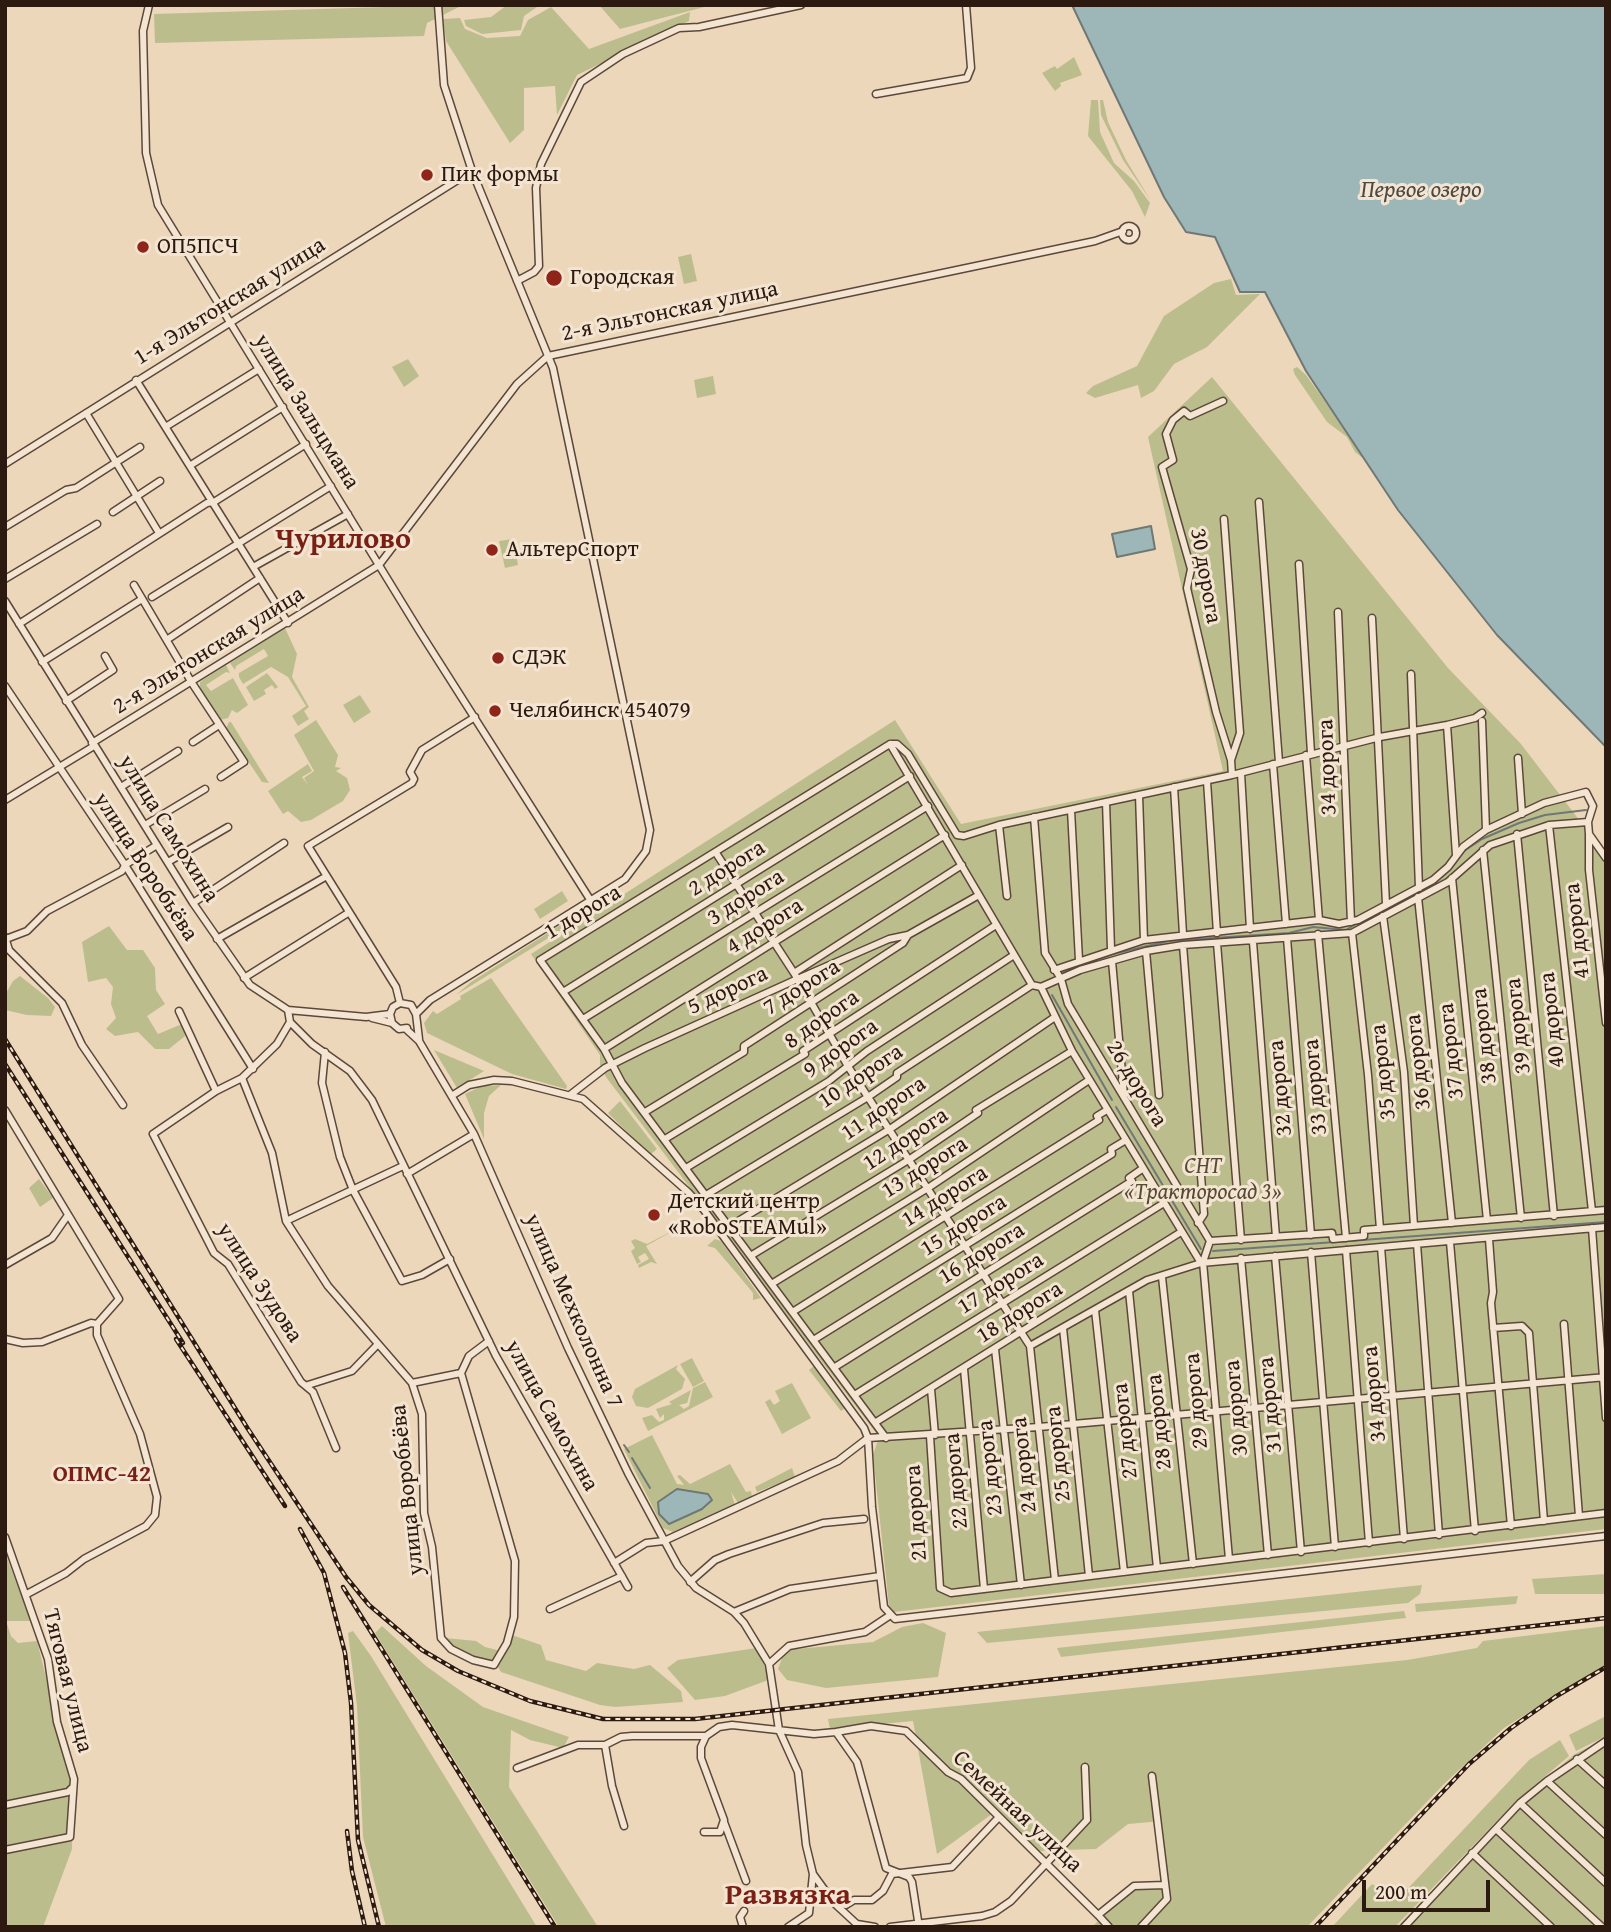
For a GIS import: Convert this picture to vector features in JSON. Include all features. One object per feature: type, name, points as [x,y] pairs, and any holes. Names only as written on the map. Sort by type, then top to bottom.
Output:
[{"type":"street","name":"улица Зальцмана","points":[[149,5],[143,24],[146,150],[152,188],[168,224],[591,901]]},
{"type":"street","points":[[419,1041],[414,1022],[416,1014],[430,1000],[591,901],[634,871],[646,851],[650,830],[548,356],[472,171],[444,85],[438,5]]},
{"type":"street","points":[[516,281],[534,272],[538,266],[536,188],[541,164],[581,82],[623,54],[679,27],[699,27],[801,5]]},
{"type":"street","points":[[876,94],[967,78],[971,68],[966,5]]},
{"type":"street","name":"1-я Эльтонская улица","points":[[5,464],[472,171]]},
{"type":"street","name":"2-я Эльтонская улица","points":[[5,800],[379,565],[517,384],[548,356],[1124,235]]},
{"type":"street","points":[[167,426],[259,369]]},
{"type":"street","points":[[136,380],[142,394],[167,426],[288,623]]},
{"type":"street","name":"30 дорога","points":[[1223,401],[1190,416],[1184,411],[1173,420],[1167,434],[1173,460],[1162,467],[1191,569],[1187,589],[1216,712],[1231,760]]},
{"type":"street","points":[[191,465],[283,407]]},
{"type":"street","points":[[86,413],[159,533]]},
{"type":"street","points":[[19,624],[159,533],[306,444]]},
{"type":"street","points":[[5,527],[66,490],[76,488],[140,447]]},
{"type":"street","points":[[113,512],[160,481]]},
{"type":"street","points":[[152,597],[237,541],[331,485]]},
{"type":"street","points":[[1259,502],[1286,924]]},
{"type":"street","points":[[253,566],[348,514]]},
{"type":"street","points":[[1224,519],[1240,733],[1231,760],[1233,775]]},
{"type":"street","points":[[5,579],[97,524]]},
{"type":"street","points":[[1299,564],[1319,920]]},
{"type":"street","points":[[168,639],[260,578]]},
{"type":"street","points":[[134,585],[192,683],[244,762],[221,777]]},
{"type":"street","points":[[42,662],[142,599]]},
{"type":"street","name":"улица Самохина","points":[[5,601],[217,939],[244,978],[288,1010]]},
{"type":"street","name":"34 дорога","points":[[1338,612],[1351,922]]},
{"type":"street","points":[[1372,618],[1380,737],[1386,904]]},
{"type":"street","points":[[66,701],[113,670],[105,656]]},
{"type":"street","points":[[1412,674],[1419,888]]},
{"type":"street","name":"улица Воробьёва","points":[[5,686],[125,865],[253,1069]]},
{"type":"street","points":[[890,744],[897,744],[908,754],[957,835],[964,836],[1034,817],[1233,775],[1380,737],[1447,726],[1475,718],[1482,713]]},
{"type":"street","points":[[416,1014],[405,1004],[308,846],[412,783],[414,779],[410,772],[422,750],[475,717]]},
{"type":"street","points":[[1482,722],[1486,830]]},
{"type":"street","points":[[193,742],[219,725]]},
{"type":"street","points":[[1447,726],[1456,855]]},
{"type":"street","points":[[890,744],[1032,985],[1041,987],[1146,951],[1183,945],[1352,933],[1452,878],[1482,850],[1517,834],[1549,825],[1588,822]]},
{"type":"street","name":"1 дорога","points":[[886,1438],[645,1112],[540,960],[890,744]]},
{"type":"street","points":[[121,787],[178,751]]},
{"type":"street","points":[[1034,817],[1045,954],[1054,970],[1144,940],[1319,920],[1339,924],[1351,922],[1419,888],[1448,867],[1456,855],[1486,830],[1522,814],[1518,758]]},
{"type":"street","points":[[1241,773],[1250,929]]},
{"type":"street","name":"2 дорога","points":[[563,992],[910,776]]},
{"type":"street","points":[[1207,781],[1217,933]]},
{"type":"street","points":[[1174,787],[1183,934]]},
{"type":"street","points":[[145,825],[205,789]]},
{"type":"street","name":"41 дорога","points":[[1522,814],[1555,799],[1586,792],[1593,806],[1588,822],[1589,870],[1606,1023]]},
{"type":"street","points":[[1139,795],[1144,940]]},
{"type":"street","points":[[1107,802],[1111,949]]},
{"type":"street","name":"3 дорога","points":[[583,1019],[928,806]]},
{"type":"street","points":[[1071,810],[1079,960]]},
{"type":"street","points":[[999,825],[1007,896]]},
{"type":"street","name":"40 дорога","points":[[1549,825],[1592,1211]]},
{"type":"street","points":[[168,862],[228,827]]},
{"type":"street","name":"39 дорога","points":[[1517,834],[1554,1216]]},
{"type":"street","points":[[1589,834],[1606,858]]},
{"type":"street","name":"4 дорога","points":[[604,1049],[945,835]]},
{"type":"street","points":[[193,903],[284,844]]},
{"type":"street","points":[[123,1105],[82,1045],[62,1003],[9,950],[6,938],[27,931],[47,911],[122,871],[125,865],[157,845]]},
{"type":"street","name":"38 дорога","points":[[1482,850],[1521,1218]]},
{"type":"street","points":[[716,853],[796,976],[849,1068],[1030,1346],[1147,1280],[1202,1262],[1606,1227]]},
{"type":"street","name":"5 дорога","points":[[796,976],[962,865]]},
{"type":"street","points":[[217,939],[325,877]]},
{"type":"street","name":"37 дорога","points":[[1452,878],[1487,1220]]},
{"type":"street","name":"7 дорога","points":[[645,1112],[744,1052],[744,1046],[903,943],[908,935],[979,895]]},
{"type":"street","name":"36 дорога","points":[[1418,897],[1452,1223]]},
{"type":"street","points":[[244,978],[348,913]]},
{"type":"street","name":"35 дорога","points":[[1383,916],[1404,1072],[1414,1226]]},
{"type":"street","name":"8 дорога","points":[[665,1139],[805,1054],[803,1051],[996,925]]},
{"type":"street","points":[[1352,933],[1368,1075],[1380,1229]]},
{"type":"street","name":"33 дорога","points":[[1318,934],[1346,1238]]},
{"type":"street","name":"5 дорога","points":[[570,1095],[612,1065],[796,976],[889,939],[908,935]]},
{"type":"street","name":"32 дорога","points":[[1287,938],[1311,1235]]},
{"type":"street","points":[[1253,942],[1276,1237]]},
{"type":"street","points":[[1217,943],[1241,1240]]},
{"type":"street","points":[[1183,945],[1204,1214],[1198,1223]]},
{"type":"street","points":[[1146,951],[1159,1095]]},
{"type":"street","name":"9 дорога","points":[[686,1168],[849,1068],[867,1051],[1014,955]]},
{"type":"street","points":[[1112,961],[1124,1099]]},
{"type":"street","name":"26 дорога","points":[[1054,970],[1061,979],[1068,1004],[1210,1241]]},
{"type":"street","name":"10 дорога","points":[[706,1195],[868,1097],[897,1077],[897,1073],[1032,985]]},
{"type":"street","points":[[1041,987],[1072,1051],[1142,1170],[1202,1262]]},
{"type":"street","points":[[370,1017],[390,1014],[405,1004],[430,1000]]},
{"type":"street","points":[[179,1011],[216,1091],[242,1078],[277,1044],[290,1022],[288,1010],[370,1017],[406,1029],[419,1041]]},
{"type":"street","points":[[390,1014],[391,1023]]},
{"type":"street","name":"11 дорога","points":[[730,1226],[890,1129],[1055,1017]]},
{"type":"street","name":"улица Самохина","points":[[290,1022],[359,1081],[385,1125],[489,1340],[628,1587]]},
{"type":"street","points":[[406,1029],[414,1022]]},
{"type":"street","name":"улица Мехколонна 7","points":[[419,1041],[474,1134],[568,1348],[664,1541],[690,1582]]},
{"type":"street","name":"12 дорога","points":[[752,1255],[909,1159],[978,1113],[976,1110],[1072,1051]]},
{"type":"street","points":[[325,1052],[322,1083],[340,1157],[353,1191],[402,1281],[422,1275],[450,1259]]},
{"type":"street","name":"улица Воробьёва","points":[[242,1078],[272,1153],[286,1221],[328,1286],[412,1383],[422,1414],[424,1513],[432,1547],[441,1638],[451,1649],[473,1660],[494,1665],[507,1643],[514,1617],[516,1561],[461,1373]]},
{"type":"street","points":[[453,1095],[469,1085],[494,1080],[570,1095],[597,1110],[704,1210],[858,1418],[868,1438],[884,1607],[890,1616],[900,1620],[1606,1535]]},
{"type":"street","name":"13 дорога","points":[[773,1283],[928,1188],[1090,1080]]},
{"type":"street","name":"улица Зудова","points":[[216,1091],[153,1134],[214,1253],[228,1264],[301,1382],[308,1385],[336,1448]]},
{"type":"street","points":[[5,1110],[119,1299],[97,1324],[97,1335],[150,1462],[157,1510],[146,1526],[83,1559],[66,1573],[27,1594]]},
{"type":"street","name":"14 дорога","points":[[794,1311],[1099,1120],[1097,1116],[1107,1110]]},
{"type":"street","points":[[407,1174],[474,1134]]},
{"type":"street","name":"15 дорога","points":[[815,1339],[1112,1154],[1111,1149],[1126,1140]]},
{"type":"street","points":[[286,1221],[403,1166]]},
{"type":"street","name":"16 дорога","points":[[835,1367],[1132,1181],[1129,1178],[1142,1170]]},
{"type":"street","name":"17 дорога","points":[[856,1394],[1164,1203]]},
{"type":"street","points":[[1210,1241],[1332,1233],[1333,1239],[1346,1238],[1364,1236],[1364,1230],[1606,1210]]},
{"type":"street","points":[[5,1265],[52,1238],[68,1215]]},
{"type":"street","points":[[1592,1227],[1606,1418]]},
{"type":"street","name":"18 дорога","points":[[876,1422],[1181,1232]]},
{"type":"street","points":[[1489,1239],[1493,1328],[1511,1526]]},
{"type":"street","name":"29 дорога","points":[[1210,1241],[1202,1262],[1229,1559]]},
{"type":"street","points":[[1451,1242],[1475,1531]]},
{"type":"street","points":[[1417,1244],[1439,1535]]},
{"type":"street","name":"34 дорога","points":[[1381,1247],[1405,1539]]},
{"type":"street","points":[[1346,1250],[1369,1544]]},
{"type":"street","points":[[1311,1252],[1335,1547]]},
{"type":"street","name":"31 дорога","points":[[1275,1256],[1301,1552]]},
{"type":"street","name":"30 дорога","points":[[1241,1258],[1268,1555]]},
{"type":"street","name":"28 дорога","points":[[1162,1276],[1193,1564]]},
{"type":"street","name":"27 дорога","points":[[1129,1291],[1157,1568]]},
{"type":"street","points":[[1095,1310],[1124,1572]]},
{"type":"street","points":[[5,1339],[23,1343],[42,1342],[91,1323],[97,1324]]},
{"type":"street","points":[[1564,1324],[1578,1516]]},
{"type":"street","points":[[1493,1328],[1522,1326],[1529,1333],[1544,1521]]},
{"type":"street","name":"25 дорога","points":[[1063,1328],[1089,1576]]},
{"type":"street","points":[[412,1383],[461,1373],[469,1356],[489,1340]]},
{"type":"street","points":[[308,1385],[352,1371],[378,1345]]},
{"type":"street","name":"24 дорога","points":[[1030,1346],[1055,1580]]},
{"type":"street","name":"23 дорога","points":[[995,1349],[1021,1585]]},
{"type":"street","name":"22 дорога","points":[[964,1369],[984,1589]]},
{"type":"street","points":[[614,1563],[646,1543],[664,1541],[838,1461],[868,1438],[970,1433],[1604,1377]]},
{"type":"street","name":"21 дорога","points":[[930,1389],[940,1588],[951,1593],[984,1589]]},
{"type":"street","points":[[984,1589],[1606,1513]]},
{"type":"street","points":[[788,1927],[809,1913],[813,1874],[806,1845],[798,1772],[779,1730],[769,1664],[758,1642],[734,1612],[690,1582],[715,1560],[729,1554],[823,1524],[864,1519]]},
{"type":"street","name":"Тяговая улица","points":[[5,1538],[48,1659],[57,1722],[74,1779],[70,1837],[5,1850]]},
{"type":"street","points":[[550,1609],[622,1576]]},
{"type":"street","points":[[734,1612],[790,1589],[880,1576]]},
{"type":"street","points":[[769,1664],[789,1646],[864,1632],[890,1616]]},
{"type":"street","name":"Семейная улица","points":[[517,1768],[578,1745],[605,1745],[621,1737],[632,1736],[706,1736],[719,1727],[732,1725],[814,1734],[871,1726],[906,1731],[999,1817],[1109,1927]]},
{"type":"street","points":[[836,1732],[857,1762],[886,1868],[909,1877],[912,1882],[919,1925]]},
{"type":"street","points":[[706,1736],[701,1747],[701,1758],[746,1881]]},
{"type":"street","points":[[1404,1927],[1520,1803],[1546,1781],[1606,1741]]},
{"type":"street","points":[[605,1745],[612,1786],[624,1826]]},
{"type":"street","points":[[1577,1759],[1606,1785]]},
{"type":"street","points":[[890,1927],[919,1925],[995,1912],[1011,1901],[1087,1820],[1085,1767]]},
{"type":"street","points":[[1141,1927],[1167,1899],[1152,1776]]},
{"type":"street","points":[[1546,1781],[1606,1835]]},
{"type":"street","points":[[5,1805],[68,1792],[74,1787]]},
{"type":"street","points":[[1520,1803],[1606,1883]]},
{"type":"street","points":[[832,1900],[846,1905],[854,1900],[872,1899],[883,1891],[892,1874],[952,1867],[999,1817]]},
{"type":"street","points":[[704,1832],[720,1832],[724,1820]]},
{"type":"street","points":[[1496,1829],[1602,1927]]},
{"type":"street","points":[[1472,1853],[1551,1927]]},
{"type":"street","points":[[813,1874],[832,1900],[857,1926],[875,1927]]},
{"type":"street","points":[[1098,1915],[1134,1886],[1165,1885]]},
{"type":"street","points":[[743,1927],[740,1917],[744,1912]]},
{"type":"green space","points":[[310,5],[463,5],[427,23],[424,36],[155,43],[154,14],[386,7]]},
{"type":"green space","points":[[507,5],[540,5],[524,16],[521,30],[482,34],[466,26],[464,20],[491,17]]},
{"type":"green space","points":[[599,5],[712,5],[620,29]]},
{"type":"green space","points":[[551,7],[589,49],[690,12],[689,21],[577,75],[557,115],[555,86],[524,88],[524,130],[510,143],[446,41],[443,19],[460,18],[465,29],[487,38],[520,36],[528,20]]},
{"type":"green space","points":[[1074,57],[1082,75],[1060,83],[1061,86],[1055,91],[1042,73],[1055,66],[1057,69]]},
{"type":"green space","points":[[1091,100],[1098,100],[1100,132],[1114,163],[1134,181],[1150,203],[1145,217],[1132,191],[1088,136]]},
{"type":"green space","points":[[1100,100],[1103,100],[1108,122],[1126,160],[1151,201],[1123,160],[1101,115]]},
{"type":"green space","points":[[691,254],[697,281],[684,284],[678,257]]},
{"type":"green space","points":[[1231,279],[1236,295],[1260,294],[1207,347],[1174,364],[1154,391],[1141,398],[1138,385],[1095,398],[1086,393],[1093,386],[1137,366],[1164,316],[1214,283]]},
{"type":"green space","points":[[408,359],[419,376],[404,387],[392,367]]},
{"type":"green space","points":[[1297,367],[1306,375],[1369,463],[1355,452],[1347,437],[1327,422],[1295,375],[1293,369]]},
{"type":"green space","points":[[713,376],[716,394],[697,398],[694,380]]},
{"type":"green space","name":"СНТ «Тракторосад 3»","points":[[1212,377],[1448,668],[1521,744],[1606,855],[1606,1529],[894,1612],[889,1606],[873,1455],[879,1437],[606,1077],[600,1065],[600,1055],[531,954],[895,720],[961,824],[1223,771],[1148,437]]},
{"type":"green space","points":[[513,539],[518,565],[505,568],[499,541]]},
{"type":"green space","points":[[285,628],[297,654],[292,677],[309,707],[304,711],[309,719],[298,726],[292,716],[306,706],[288,677],[271,667],[243,684],[239,677],[239,673],[268,656],[264,649],[236,666],[235,670],[230,663]]},
{"type":"green space","points":[[226,665],[230,673],[226,672],[206,685],[211,691],[233,678],[248,705],[237,713],[232,710],[228,718],[220,720],[200,688],[200,682]]},
{"type":"green space","points":[[267,673],[278,687],[275,689],[272,685],[264,690],[266,694],[254,701],[246,687]]},
{"type":"green space","points":[[360,695],[371,712],[354,723],[343,705]]},
{"type":"green space","points":[[316,720],[338,755],[335,767],[341,768],[336,771],[347,778],[350,790],[343,801],[311,820],[301,822],[288,811],[283,814],[268,791],[308,764],[312,771],[302,777],[308,785],[304,778],[314,771],[294,735]]},
{"type":"green space","points":[[229,722],[269,783],[262,782],[226,728]]},
{"type":"green space","points":[[562,891],[568,901],[540,919],[534,909]]},
{"type":"green space","points":[[598,901],[602,905],[456,995],[471,982]]},
{"type":"green space","points":[[109,926],[127,950],[143,950],[155,968],[156,990],[165,1004],[147,1016],[158,1034],[182,1024],[185,1036],[169,1049],[155,1049],[138,1032],[115,1036],[106,1029],[116,1018],[111,1004],[113,987],[106,978],[88,982],[82,942]]},
{"type":"green space","points":[[20,976],[55,1007],[51,1016],[27,1015],[5,1010],[5,995],[13,981]]},
{"type":"green space","points":[[491,978],[567,1086],[566,1089],[512,1074],[427,1033],[424,1023],[433,1011],[437,1014],[461,999],[460,996]]},
{"type":"green space","points":[[434,1050],[484,1071],[457,1088]]},
{"type":"green space","points":[[501,1085],[489,1096],[484,1113],[484,1139],[465,1094],[482,1086]]},
{"type":"green space","points":[[620,1101],[657,1149],[650,1155],[608,1113]]},
{"type":"green space","points":[[39,1179],[53,1198],[40,1207],[29,1188]]},
{"type":"green space","points":[[682,1226],[646,1246],[657,1264],[651,1262],[639,1268],[638,1265],[649,1259],[645,1253],[638,1257],[641,1262],[637,1264],[631,1251],[635,1248],[631,1241],[635,1239],[647,1244]]},
{"type":"green space","points":[[715,1239],[721,1241],[761,1298],[753,1300],[753,1293],[739,1276],[715,1248],[707,1246]]},
{"type":"green space","points":[[692,1358],[704,1381],[693,1387],[680,1364]]},
{"type":"green space","points":[[678,1365],[676,1369],[685,1379],[682,1389],[648,1408],[636,1406],[632,1397],[635,1389]]},
{"type":"green space","points":[[814,1366],[847,1407],[841,1411],[809,1370]]},
{"type":"green space","points":[[705,1382],[713,1397],[648,1431],[642,1418],[652,1415],[659,1422],[664,1420],[664,1414],[660,1418],[656,1409],[672,1404],[669,1402],[691,1390],[687,1403],[679,1405],[684,1409],[689,1406],[693,1388]]},
{"type":"green space","points":[[792,1383],[811,1418],[782,1434],[765,1402],[770,1399],[774,1405],[780,1401],[775,1391]]},
{"type":"green space","points":[[652,1435],[677,1484],[684,1485],[677,1476],[680,1475],[690,1484],[730,1464],[746,1492],[751,1491],[752,1497],[738,1503],[731,1492],[735,1505],[673,1532],[663,1528],[624,1449]]},
{"type":"green space","points":[[792,1468],[795,1477],[757,1492],[755,1487]]},
{"type":"green space","points":[[5,1553],[31,1621],[6,1621],[11,1636],[18,1643],[37,1641],[73,1787],[72,1849],[43,1927],[5,1927]]},
{"type":"green space","points":[[1606,1574],[1606,1594],[1535,1594],[1532,1579]]},
{"type":"green space","points":[[1422,1585],[1420,1594],[1408,1603],[987,1643],[977,1632]]},
{"type":"green space","points":[[1518,1596],[1516,1604],[1416,1612],[1415,1604]]},
{"type":"green space","points":[[1404,1611],[1406,1618],[1061,1657],[1057,1648]]},
{"type":"green space","points":[[923,1623],[946,1633],[938,1677],[826,1688],[787,1680],[778,1669],[785,1650],[873,1642],[902,1627]]},
{"type":"green space","points":[[382,1626],[426,1666],[483,1707],[569,1737],[563,1748],[530,1740],[511,1730],[509,1787],[598,1927],[559,1927],[375,1633]]},
{"type":"green space","points":[[1606,1626],[1606,1664],[1504,1728],[1444,1784],[1307,1927],[1092,1927],[1134,1886],[1166,1884],[1162,1821],[1128,1824],[1096,1849],[1036,1851],[996,1811],[937,1854],[913,1721],[830,1729],[828,1719],[1407,1660],[1477,1648],[1483,1641]]},
{"type":"green space","points":[[353,1631],[537,1927],[386,1927],[363,1837],[357,1706],[348,1633]]},
{"type":"green space","points":[[512,1635],[541,1645],[546,1660],[586,1671],[597,1663],[634,1669],[650,1665],[681,1691],[683,1702],[615,1707],[600,1705],[501,1672],[495,1662],[481,1663],[447,1644],[445,1638],[476,1641],[485,1647],[505,1652]]},
{"type":"green space","points":[[756,1648],[771,1679],[725,1696],[695,1700],[667,1668],[678,1660]]},
{"type":"green space","points":[[1606,1716],[1606,1736],[1576,1751],[1569,1735]]},
{"type":"green space","points":[[1606,1738],[1606,1927],[1397,1927],[1517,1802],[1575,1754]]},
{"type":"green space","points":[[1560,1740],[1569,1756],[1516,1801],[1395,1927],[1332,1927],[1372,1884],[1397,1900],[1529,1760]]},
{"type":"water","name":"Первое озеро","points":[[1072,5],[1606,5],[1606,747],[1497,635],[1398,510],[1306,371],[1265,292],[1240,292],[1215,237],[1186,232],[1164,197]]},
{"type":"water","points":[[1151,526],[1155,549],[1117,557],[1112,534]]},
{"type":"water","points":[[677,1489],[708,1494],[712,1500],[702,1509],[669,1524],[659,1514],[658,1502]]},
{"type":"waterway","points":[[1464,851],[1482,839],[1519,823],[1545,815],[1586,810]]},
{"type":"waterway","points":[[1061,972],[1113,954],[1169,941],[1289,933],[1313,927],[1346,930],[1359,922]]},
{"type":"waterway","points":[[1052,995],[1112,1100]]},
{"type":"waterway","points":[[1116,1107],[1201,1249]]},
{"type":"waterway","points":[[1213,1251],[1606,1222]]},
{"type":"waterway","points":[[624,1445],[629,1452]]},
{"type":"waterway","points":[[632,1458],[650,1488]]},
{"type":"railway","points":[[5,1039],[248,1429],[346,1577],[369,1605],[422,1650],[458,1671],[530,1701],[603,1719],[695,1719],[1606,1618]]},
{"type":"railway","points":[[5,1064],[183,1343]]},
{"type":"railway","points":[[176,1339],[285,1506]]},
{"type":"railway","points":[[300,1529],[324,1573],[345,1653],[351,1703],[358,1840],[379,1927]]},
{"type":"railway","points":[[343,1587],[555,1927]]},
{"type":"railway","points":[[1315,1927],[1469,1764],[1511,1728],[1555,1697],[1606,1667]]},
{"type":"railway","points":[[347,1831],[352,1871],[365,1927]]},
{"type":"place","name":"Пик формы","points":[[427,175]]},
{"type":"place","name":"ОП5ПСЧ","points":[[143,247]]},
{"type":"place","name":"Городская","points":[[554,278]]},
{"type":"place","name":"АльтерСпорт","points":[[492,550]]},
{"type":"place","name":"СДЭК","points":[[498,658]]},
{"type":"place","name":"Челябинск 454079","points":[[495,711]]},
{"type":"place","name":"Детский центр «RoboSTEAMul»","points":[[654,1215]]},
{"type":"district","name":"Чурилово","points":[[343,540]]},
{"type":"district","name":"ОПМС-42","points":[[102,1475]]},
{"type":"district","name":"Развязка","points":[[788,1896]]}]
